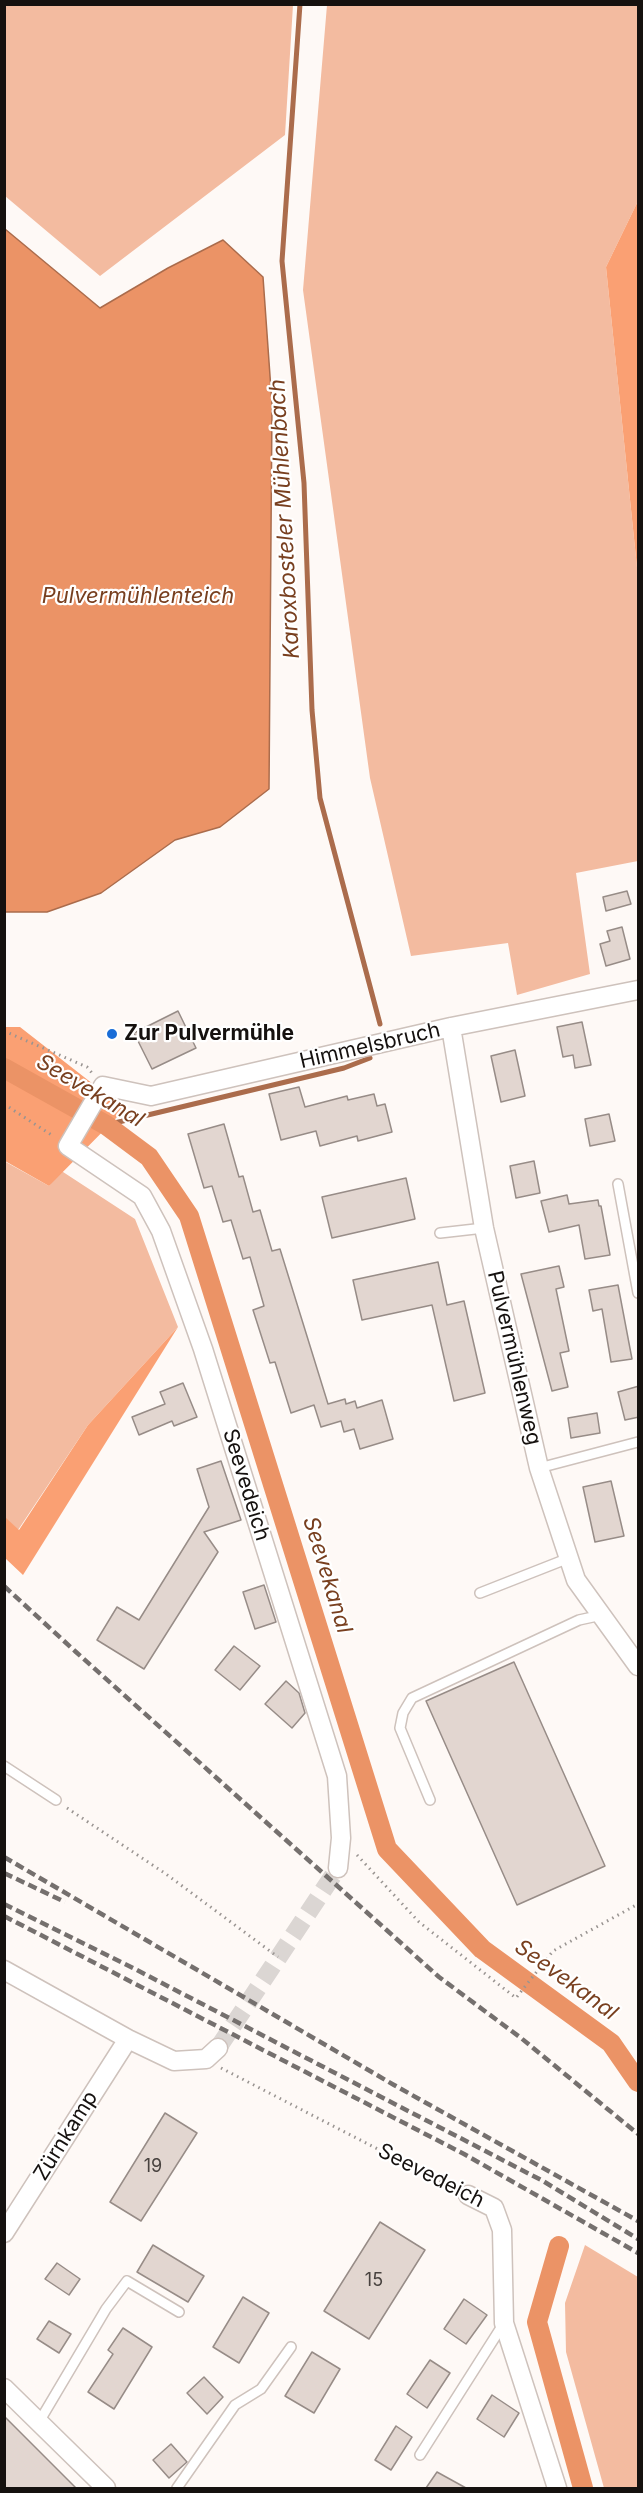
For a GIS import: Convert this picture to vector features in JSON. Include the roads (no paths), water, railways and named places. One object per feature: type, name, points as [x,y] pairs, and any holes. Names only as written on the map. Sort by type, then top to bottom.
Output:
[{"type":"street","name":"Himmelsbruch","points":[[68,1146],[100,1089],[151,1096],[451,1027],[639,990]]},
{"type":"street","name":"Pulvermühlenweg","points":[[451,1027],[484,1228],[539,1468],[576,1580],[639,1666]]},
{"type":"street","name":"Seevedeich","points":[[68,1146],[142,1196],[161,1231],[203,1349],[337,1776],[341,1838],[338,1869]]},
{"type":"street","points":[[4,1971],[128,2039],[174,2061],[212,2053]]},
{"type":"street","name":"Zürnkamp","points":[[4,2233],[128,2039]]},
{"type":"street","name":"Seevedeich","points":[[468,2195],[494,2208],[502,2230],[504,2323],[557,2488]]},
{"type":"street","points":[[4,2388],[106,2488]]},
{"type":"lane","points":[[618,1184],[639,1293]]},
{"type":"lane","points":[[440,1233],[484,1228]]},
{"type":"lane","points":[[539,1468],[639,1442]]},
{"type":"lane","points":[[480,1593],[569,1558]]},
{"type":"lane","points":[[430,1800],[400,1728],[403,1713],[412,1698],[579,1620],[602,1615]]},
{"type":"lane","points":[[4,1766],[56,1800]]},
{"type":"lane","points":[[39,2422],[106,2309],[127,2281],[179,2312]]},
{"type":"lane","points":[[420,2455],[504,2323]]},
{"type":"lane","points":[[177,2488],[235,2405],[261,2389],[291,2347]]},
{"type":"water","name":"Pulvermühlenteich","points":[[5,229],[100,308],[168,268],[223,240],[263,277],[272,404],[269,789],[220,827],[175,840],[101,893],[47,912],[5,912]]},
{"type":"waterway","name":"Karoxbosteler Mühlenbach","points":[[300,4],[282,261],[304,483],[312,710],[320,798],[380,1024]]},
{"type":"waterway","name":"Karoxbosteler Mühlenbach","points":[[106,1125],[344,1068],[370,1058]]},
{"type":"waterway","name":"Seevekanal","points":[[4,1068],[106,1125],[149,1157],[189,1216],[387,1849],[482,1949],[611,2043],[638,2082]]},
{"type":"waterway","name":"Seevekanal","points":[[559,2246],[537,2322],[583,2488]]},
{"type":"tunnel","points":[[218,2048],[338,1868]]},
{"type":"railway","points":[[4,1586],[439,1977],[521,2038],[638,2134]]},
{"type":"railway","points":[[4,1857],[394,2085],[638,2221]]},
{"type":"railway","points":[[4,1873],[65,1902]]},
{"type":"railway","points":[[4,1904],[133,1968],[543,2181],[638,2239]]},
{"type":"railway","points":[[4,1916],[464,2154],[638,2253]]},
{"type":"place","name":"Zur Pulvermühle","points":[[112,1034]]}]
